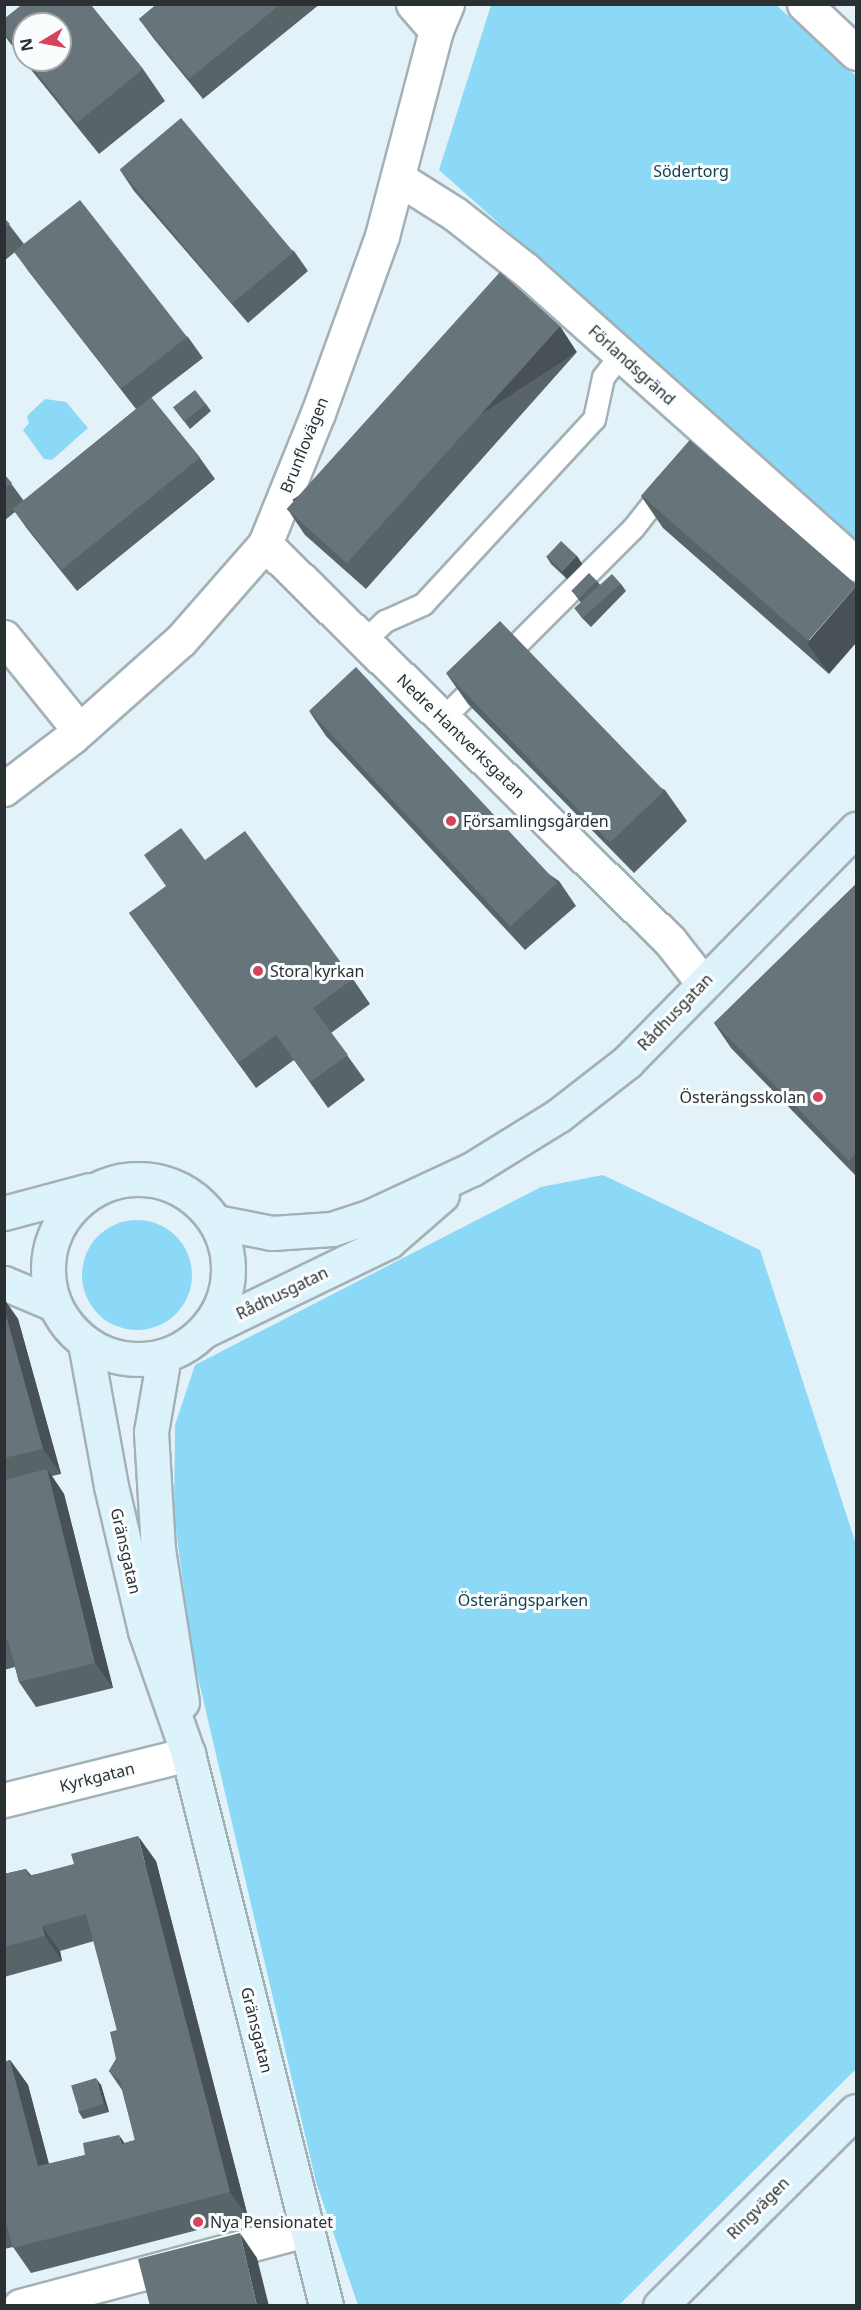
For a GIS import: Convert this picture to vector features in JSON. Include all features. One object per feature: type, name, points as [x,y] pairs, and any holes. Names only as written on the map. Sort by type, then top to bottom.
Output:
[{"type":"main road","name":"Rådhusgatan","points":[[216,1222],[272,1233],[332,1229],[371,1216],[472,1169],[559,1115],[627,1062],[856,829]]},
{"type":"main road","name":"Rådhusgatan","points":[[206,1330],[390,1241],[472,1169]]},
{"type":"main road","points":[[4,1213],[123,1180],[150,1179],[167,1184],[198,1201],[216,1222],[226,1249],[228,1277],[221,1305],[206,1330],[187,1346],[164,1356],[137,1360],[110,1356],[85,1343],[67,1325],[54,1304],[47,1277],[52,1242],[59,1225],[75,1203],[98,1188]]},
{"type":"main road","points":[[4,1283],[54,1304]]},
{"type":"main road","name":"Gränsgatan","points":[[85,1343],[111,1486],[145,1631],[188,1754],[326,2306]]},
{"type":"main road","name":"Gränsgatan","points":[[164,1356],[150,1432],[158,1549],[176,1650],[188,1754]]},
{"type":"main road","name":"Ringvägen","points":[[660,2306],[856,2111]]},
{"type":"street","points":[[413,4],[442,17]]},
{"type":"street","points":[[804,4],[856,53]]},
{"type":"street","name":"Brunflovägen","points":[[4,789],[79,729],[181,640],[265,544],[318,413],[382,236],[442,17]]},
{"type":"street","name":"Förlandsgränd","points":[[398,178],[455,214],[526,270],[621,354],[702,442],[856,564]]},
{"type":"street","name":"Nedre Hantverksgatan","points":[[265,544],[670,941],[703,983]]},
{"type":"street","points":[[4,637],[79,729]]},
{"type":"street","name":"Kyrkgatan","points":[[4,1800],[188,1754]]},
{"type":"street","points":[[20,2306],[306,2230]]},
{"type":"lane","points":[[364,641],[385,621],[423,604],[594,419],[603,377],[621,354]]},
{"type":"lane","points":[[443,718],[633,528],[681,468]]},
{"type":"green space","name":"Södertorg","points":[[491,5],[776,5],[856,76],[856,541],[439,170]]},
{"type":"green space","points":[[45,399],[66,402],[88,428],[52,460],[44,459],[23,430],[29,423],[27,416]]},
{"type":"green space","name":"Österängsparken","points":[[603,1175],[760,1250],[856,1544],[856,2069],[619,2305],[358,2305],[316,2182],[193,1656],[174,1515],[175,1425],[195,1365],[541,1187]]},
{"type":"green space","points":[[137,1220],[158,1224],[176,1236],[188,1254],[192,1275],[188,1296],[176,1314],[158,1326],[137,1330],[116,1326],[98,1314],[86,1296],[82,1275],[86,1254],[98,1236],[116,1224]]},
{"type":"building","points":[[23,4],[90,4],[143,69],[77,123],[36,72],[72,72],[72,12],[13,12]]},
{"type":"building","points":[[157,4],[281,4],[189,79],[139,19]]},
{"type":"building","points":[[12,13],[12,43],[4,33],[4,19]]},
{"type":"building","points":[[181,118],[293,252],[232,303],[120,169]]},
{"type":"building","points":[[80,200],[187,337],[121,389],[14,252]]},
{"type":"building","points":[[4,218],[10,224],[4,229]]},
{"type":"building","points":[[500,272],[560,326],[347,563],[287,509]]},
{"type":"building","points":[[195,390],[206,404],[184,421],[173,407]]},
{"type":"building","points":[[151,397],[200,458],[62,570],[13,509]]},
{"type":"building","points":[[690,440],[856,584],[808,641],[641,496]]},
{"type":"building","points":[[4,474],[12,483],[4,489]]},
{"type":"building","points":[[561,541],[577,556],[563,571],[547,556]]},
{"type":"building","points":[[589,573],[597,581],[579,598],[571,591]]},
{"type":"building","points":[[612,574],[621,584],[583,618],[574,608]]},
{"type":"building","points":[[500,621],[664,791],[610,843],[446,673]]},
{"type":"building","name":"Församlingsgården","points":[[356,667],[557,883],[510,926],[309,711]]},
{"type":"building","name":"Stora kyrkan","points":[[181,828],[205,860],[245,831],[353,979],[313,1008],[348,1055],[310,1082],[276,1035],[238,1063],[129,913],[166,886],[144,855]]},
{"type":"building","name":"Österängsskolan","points":[[856,884],[856,1153],[849,1161],[714,1023]]},
{"type":"building","points":[[4,1308],[43,1449],[4,1458]]},
{"type":"building","points":[[47,1469],[95,1663],[19,1682],[8,1640],[4,1641],[4,1480]]},
{"type":"building","points":[[138,1836],[230,2192],[13,2248],[4,2219],[4,2062],[10,2060],[38,2166],[85,2155],[83,2143],[119,2135],[121,2144],[135,2140],[120,2081],[109,2071],[116,2059],[110,2032],[117,2030],[86,1914],[42,1926],[45,1936],[4,1947],[4,1874],[26,1869],[29,1876],[74,1864],[71,1854]]},
{"type":"building","points":[[96,2078],[104,2104],[79,2111],[71,2086]]},
{"type":"building","points":[[240,2233],[257,2306],[150,2306],[138,2259]]},
{"type":"place","name":"Församlingsgården","points":[[451,821]]},
{"type":"place","name":"Stora kyrkan","points":[[258,971]]},
{"type":"place","name":"Österängsskolan","points":[[818,1097]]},
{"type":"place","name":"Nya Pensionatet","points":[[198,2222]]}]
